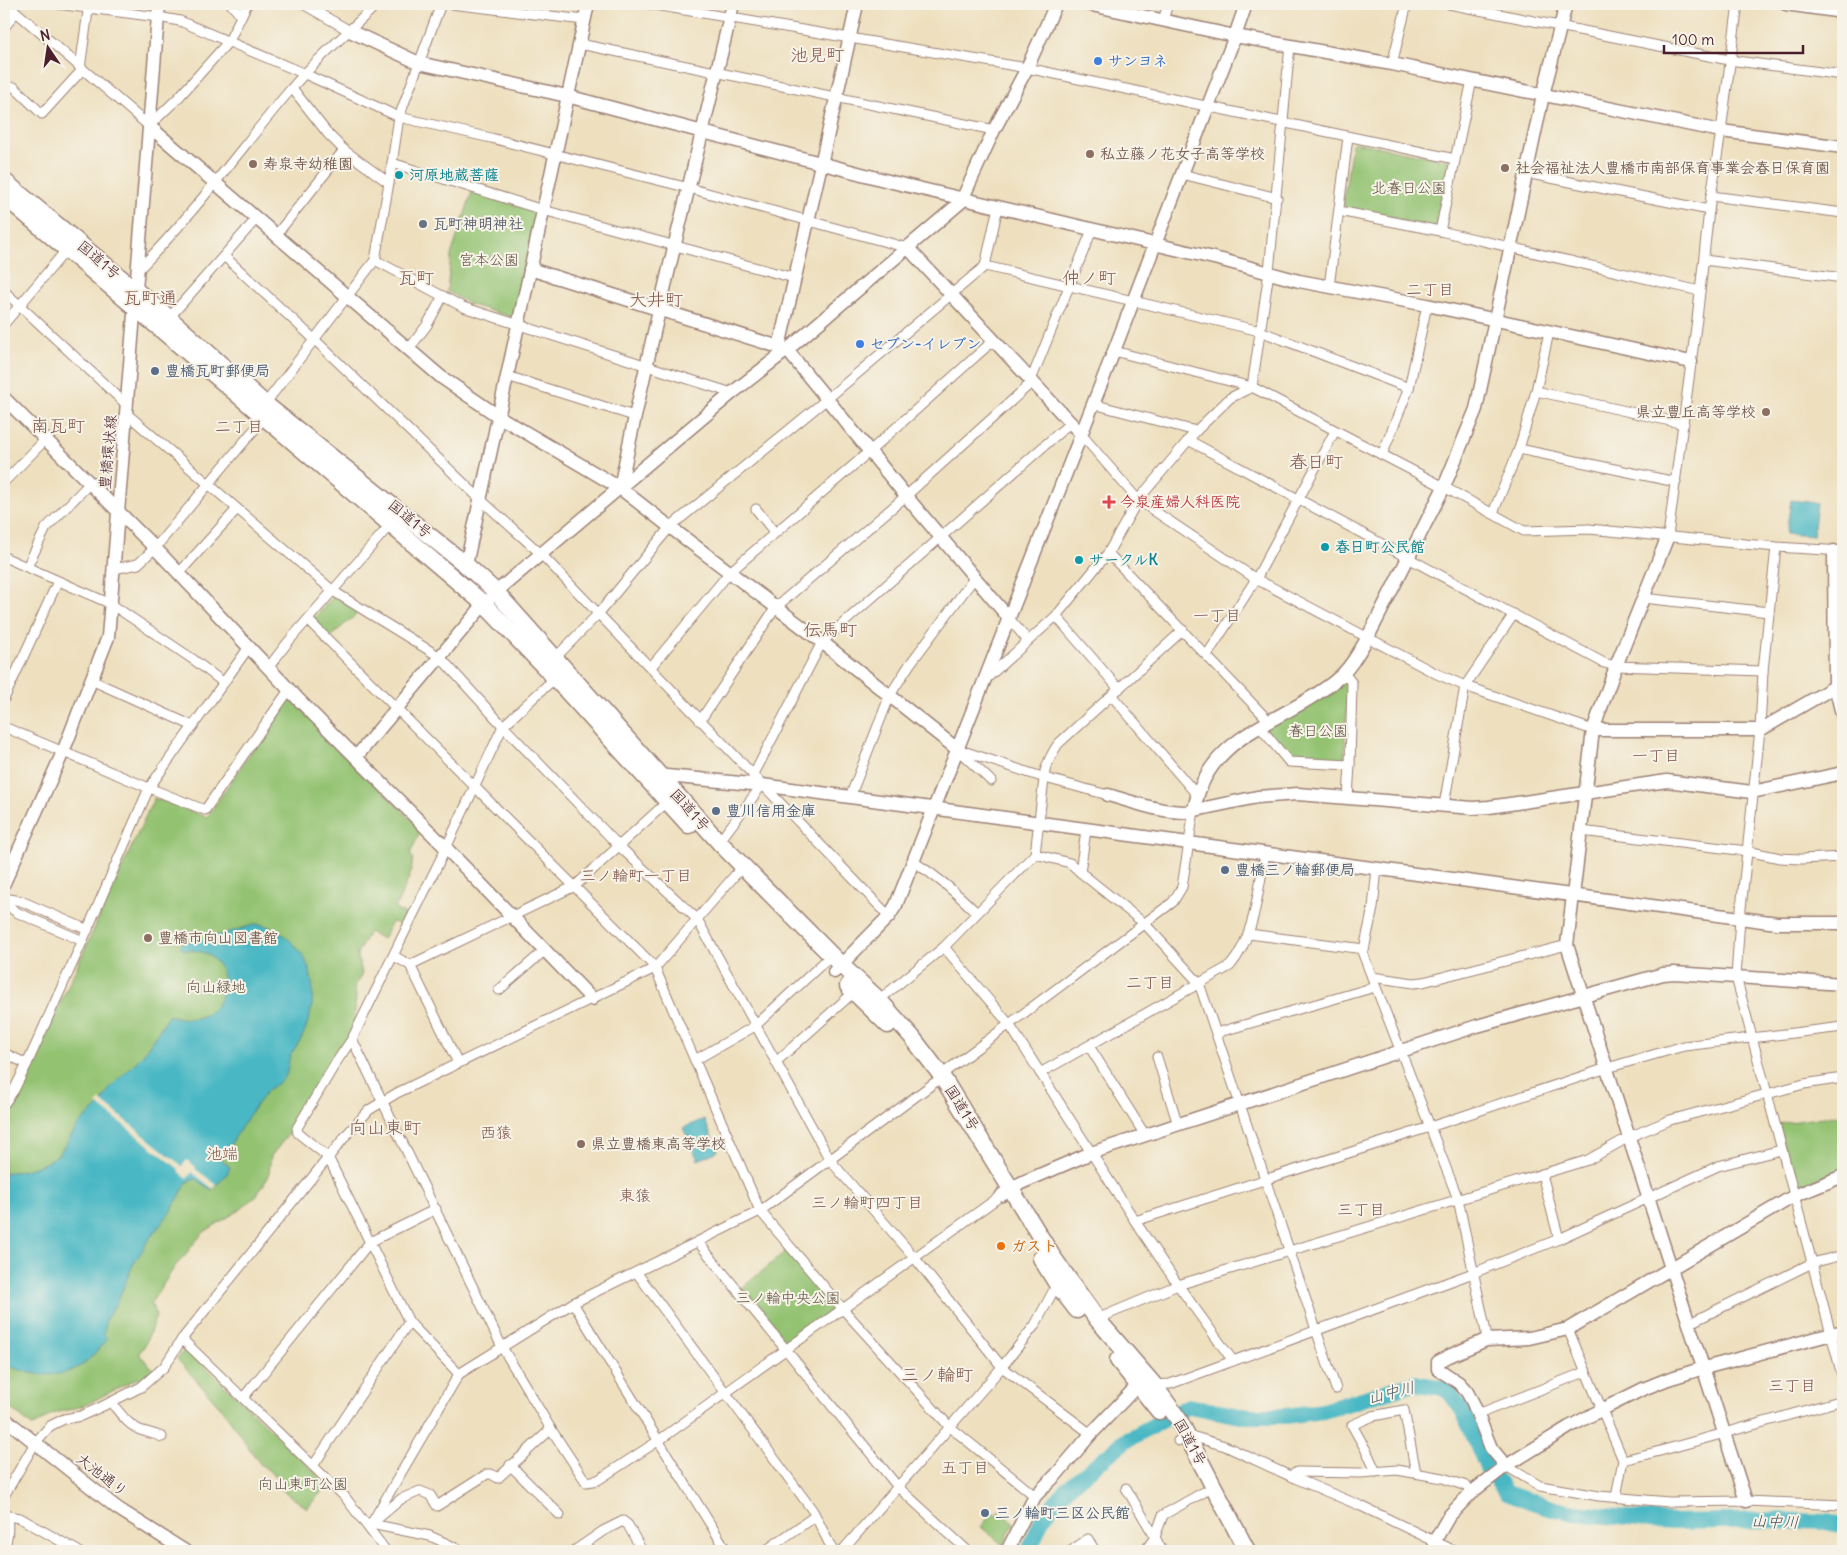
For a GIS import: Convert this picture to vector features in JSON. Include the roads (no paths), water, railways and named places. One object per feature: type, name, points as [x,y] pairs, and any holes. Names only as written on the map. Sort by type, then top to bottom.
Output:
[{"type":"highway","name":"国道1号","points":[[4,181],[265,411],[466,564],[496,592],[555,658],[652,777],[667,802],[739,871],[833,967],[854,992],[893,1030],[938,1079]]},
{"type":"highway","name":"国道1号","points":[[4,196],[67,249],[137,300],[169,318],[265,411],[389,526],[484,604],[652,777],[719,842],[739,871]]},
{"type":"highway","name":"国道1号","points":[[833,967],[879,1000],[912,1037],[1006,1192],[1057,1284],[1146,1385]]},
{"type":"highway","name":"国道1号","points":[[1006,1192],[1097,1319],[1175,1423],[1247,1551]]},
{"type":"highway","name":"国道1号","points":[[1183,1438],[1204,1492],[1235,1551]]},
{"type":"street","points":[[57,4],[159,10],[398,117],[556,154],[689,188],[908,248],[1081,434],[1138,500],[1256,580],[1435,673],[1465,686],[1593,730],[1760,730],[1839,684]]},
{"type":"street","points":[[231,4],[241,16]]},
{"type":"street","points":[[149,126],[179,97],[229,42],[247,4]]},
{"type":"street","points":[[303,4],[350,31],[419,63],[568,96],[702,130],[892,182],[1270,272],[1299,281],[1427,305],[1692,362]]},
{"type":"street","points":[[139,269],[154,254],[292,88],[377,4]]},
{"type":"street","points":[[114,569],[138,564],[155,548],[208,485],[265,411],[314,339],[375,260],[390,184],[398,117],[441,4]]},
{"type":"street","points":[[451,4],[584,20]]},
{"type":"street","points":[[466,564],[588,4]]},
{"type":"street","points":[[649,4],[1027,68],[1455,159]]},
{"type":"street","points":[[620,488],[634,416],[674,244],[733,4]]},
{"type":"street","points":[[783,348],[794,278],[809,222],[857,4]]},
{"type":"street","points":[[356,757],[496,592],[783,348],[908,248],[961,202],[994,130],[1027,68],[1056,4]]},
{"type":"street","points":[[1087,4],[1236,36],[1392,64],[1542,96],[1721,130],[1843,147]]},
{"type":"street","points":[[1163,20],[1168,4]]},
{"type":"street","points":[[695,1060],[755,1026],[833,967],[889,916],[896,905],[1114,351],[1236,36],[1246,4]]},
{"type":"street","points":[[1392,64],[1407,4]]},
{"type":"street","points":[[1449,4],[1729,60],[1843,75]]},
{"type":"street","points":[[368,1523],[459,1374],[572,1303],[760,1212],[1176,899],[1182,887],[1194,810],[1203,778],[1230,746],[1318,693],[1344,673],[1368,637],[1444,487],[1476,409],[1542,96],[1566,4]]},
{"type":"street","points":[[1738,4],[1709,210],[1692,362],[1668,536],[1616,666],[1593,730],[1567,944],[1648,1199],[1726,1433],[1746,1501]]},
{"type":"street","points":[[1786,4],[1843,12]]},
{"type":"street","points":[[14,87],[42,114],[81,68],[89,6]]},
{"type":"street","points":[[4,28],[12,7],[441,377],[498,416],[620,488],[890,694],[957,749],[991,781]]},
{"type":"street","name":"豊橋環状線","points":[[4,883],[63,752],[108,637],[137,300],[159,10]]},
{"type":"street","points":[[580,44],[994,130]]},
{"type":"street","points":[[1252,387],[1270,272],[1290,45]]},
{"type":"street","points":[[1440,231],[1472,80]]},
{"type":"street","points":[[292,88],[328,134],[344,150],[390,184]]},
{"type":"street","points":[[1329,287],[1348,137]]},
{"type":"street","points":[[276,235],[344,150]]},
{"type":"street","points":[[392,163],[543,210],[794,278]]},
{"type":"street","points":[[1526,173],[1709,210]]},
{"type":"street","points":[[1182,174],[1277,198]]},
{"type":"street","points":[[1711,196],[1843,213]]},
{"type":"street","points":[[555,658],[600,613],[670,527],[827,399],[985,266],[998,207]]},
{"type":"street","points":[[1339,211],[1440,231],[1700,291]]},
{"type":"street","points":[[169,318],[256,218]]},
{"type":"street","points":[[700,721],[776,607],[906,496],[1032,381],[1092,230]]},
{"type":"street","points":[[4,324],[67,249]]},
{"type":"street","points":[[224,256],[541,554],[600,613],[757,781],[889,916]]},
{"type":"street","points":[[375,260],[463,307],[732,393]]},
{"type":"street","points":[[1704,260],[1843,278]]},
{"type":"street","points":[[985,266],[1260,331],[1409,388]]},
{"type":"street","points":[[530,269],[783,348],[1028,641]]},
{"type":"street","points":[[4,291],[208,485],[333,591],[440,657],[503,726],[619,846],[697,918],[830,1160],[914,1257],[1002,1367],[1091,1434]]},
{"type":"street","points":[[409,349],[427,325],[443,296]]},
{"type":"street","points":[[1382,455],[1409,388],[1427,305]]},
{"type":"street","points":[[1493,513],[1519,449],[1536,391],[1549,332]]},
{"type":"street","points":[[651,667],[730,572],[870,451],[994,340]]},
{"type":"street","points":[[1114,351],[1252,387],[1524,531],[1590,529],[1776,547],[1839,551],[1839,684],[1843,718]]},
{"type":"street","points":[[507,376],[634,416]]},
{"type":"street","points":[[986,679],[1056,616],[1108,553],[1138,500],[1196,431],[1230,398],[1252,387]]},
{"type":"street","points":[[1536,391],[1684,424]]},
{"type":"street","points":[[4,398],[155,548],[289,690],[592,999]]},
{"type":"street","points":[[1093,404],[1196,431]]},
{"type":"street","points":[[719,842],[757,781],[822,642],[1070,423]]},
{"type":"street","points":[[1207,655],[1256,580],[1335,431]]},
{"type":"street","points":[[4,482],[45,440]]},
{"type":"street","points":[[1188,440],[1604,663],[1616,666],[1762,671]]},
{"type":"street","points":[[1519,449],[1676,482]]},
{"type":"street","points":[[27,567],[46,528],[89,484]]},
{"type":"street","points":[[756,509],[775,534]]},
{"type":"street","points":[[179,573],[237,510]]},
{"type":"street","points":[[268,668],[389,526]]},
{"type":"street","points":[[1776,547],[1762,671],[1760,730],[1752,792],[1736,977],[1812,1263],[1837,1332],[1843,1379]]},
{"type":"street","points":[[1108,553],[1207,655],[1265,724],[1289,762],[1350,765]]},
{"type":"street","points":[[4,557],[111,604],[134,618],[224,683]]},
{"type":"street","points":[[850,797],[890,694],[975,577]]},
{"type":"street","points":[[4,699],[58,581]]},
{"type":"street","points":[[1643,598],[1769,612]]},
{"type":"street","points":[[1444,805],[1465,686],[1514,614]]},
{"type":"street","points":[[1056,616],[1119,689]]},
{"type":"street","points":[[308,620],[655,968],[760,1212],[842,1308],[950,1426],[1034,1496]]},
{"type":"street","points":[[879,1000],[944,947],[1035,854],[1045,778],[1049,759],[1058,744],[1183,630]]},
{"type":"street","points":[[4,1104],[14,1090],[27,1064],[88,930],[149,788],[249,647]]},
{"type":"street","points":[[1344,673],[1352,683],[1348,797]]},
{"type":"street","points":[[459,1374],[409,1322],[328,1158],[298,1133],[297,1128],[352,1039],[394,956],[503,726],[555,678]]},
{"type":"street","points":[[91,680],[193,726]]},
{"type":"street","points":[[4,727],[205,810],[289,690]]},
{"type":"street","points":[[1112,696],[1197,795]]},
{"type":"street","points":[[957,749],[1045,778],[1157,809],[1177,812],[1283,795],[1348,797],[1473,808],[1489,807],[1667,781],[1752,792],[1843,773]]},
{"type":"street","points":[[652,777],[757,781],[850,797],[1039,824],[1740,918],[1777,922],[1843,923]]},
{"type":"street","points":[[410,965],[574,886],[667,802]]},
{"type":"street","points":[[1080,872],[1086,830]]},
{"type":"street","points":[[1581,831],[1747,851],[1787,858],[1843,857]]},
{"type":"street","points":[[1035,854],[1070,863],[1145,924],[1199,983],[1239,1104],[1291,1250],[1336,1389]]},
{"type":"street","points":[[1040,1073],[1230,966],[1242,950],[1249,934],[1265,854]]},
{"type":"street","points":[[914,862],[940,878],[977,913]]},
{"type":"street","points":[[1377,868],[1373,908],[1363,954],[1458,1199],[1486,1332],[1486,1340]]},
{"type":"street","points":[[4,1496],[35,1443],[50,1426],[64,1419],[81,1416],[111,1402],[140,1386],[164,1366],[182,1339],[357,1121],[383,1100],[655,968],[739,871]]},
{"type":"street","points":[[4,898],[21,901],[88,930]]},
{"type":"street","points":[[4,902],[16,912],[83,941]]},
{"type":"street","points":[[1249,934],[1364,949]]},
{"type":"street","points":[[1372,977],[1414,983],[1423,982],[1567,944]]},
{"type":"street","points":[[944,947],[1009,1024],[1135,1221],[1233,1361]]},
{"type":"street","points":[[499,990],[545,950]]},
{"type":"street","points":[[394,956],[410,965],[458,1063]]},
{"type":"street","points":[[352,1039],[502,1347],[551,1429],[586,1482],[598,1480],[658,1442],[1006,1192],[1021,1183],[1091,1153],[1476,1026],[1663,974],[1674,973],[1843,984]]},
{"type":"street","points":[[1216,1032],[1375,987]]},
{"type":"street","points":[[777,1061],[854,992]]},
{"type":"street","points":[[1135,1221],[1430,1127],[1607,1068],[1684,1046],[1843,1027]]},
{"type":"street","points":[[1089,1046],[1145,1135]]},
{"type":"street","points":[[4,1053],[27,1064]]},
{"type":"street","points":[[1157,1058],[1178,1125]]},
{"type":"street","points":[[1097,1319],[1178,1285],[1588,1160],[1628,1136],[1670,1120],[1804,1084],[1843,1078]]},
{"type":"street","points":[[1007,1551],[1034,1496],[1056,1475],[1091,1434],[1146,1385],[1170,1384],[1473,1273],[1559,1239],[1718,1166],[1781,1150]]},
{"type":"street","points":[[1542,1174],[1559,1239]]},
{"type":"street","points":[[1843,1176],[1794,1196],[1568,1329],[1529,1338],[1486,1340],[1442,1359],[1438,1362],[1437,1366],[1438,1369],[1459,1383],[1467,1392],[1491,1448],[1506,1466],[1540,1486],[1599,1496],[1669,1502],[1746,1501],[1843,1504]]},
{"type":"street","points":[[243,1398],[370,1242],[436,1209]]},
{"type":"street","points":[[698,1242],[898,1487],[968,1551]]},
{"type":"street","points":[[1690,1323],[1812,1263],[1843,1255]]},
{"type":"street","points":[[637,1273],[815,1516],[833,1551]]},
{"type":"street","points":[[842,1551],[1002,1367],[1035,1324],[1057,1284]]},
{"type":"street","points":[[572,1303],[727,1551]]},
{"type":"street","points":[[313,1466],[409,1322]]},
{"type":"street","points":[[1568,1329],[1623,1460],[1616,1497]]},
{"type":"street","points":[[1434,1542],[1449,1516],[1472,1492],[1506,1466],[1569,1427],[1601,1410],[1643,1389],[1704,1368],[1837,1332]]},
{"type":"street","points":[[182,1339],[344,1496],[368,1523],[386,1551]]},
{"type":"street","points":[[1478,1414],[1585,1372]]},
{"type":"street","points":[[1623,1460],[1843,1400]]},
{"type":"street","points":[[111,1402],[127,1422],[142,1431],[151,1432],[162,1437]]},
{"type":"street","points":[[1376,1472],[1368,1452],[1352,1425],[1373,1416],[1404,1410],[1416,1473]]},
{"type":"street","name":"大池通り","points":[[4,1418],[117,1508],[185,1551]]},
{"type":"street","points":[[368,1523],[401,1499],[420,1491],[430,1495],[438,1506],[487,1474],[498,1478],[551,1429]]},
{"type":"street","points":[[1183,1438],[1225,1446],[1361,1506],[1455,1551]]},
{"type":"street","points":[[510,1465],[560,1515]]},
{"type":"street","points":[[1290,1476],[1297,1472],[1376,1472],[1397,1470],[1443,1478],[1466,1486],[1472,1492]]},
{"type":"street","points":[[1126,1488],[1162,1551]]},
{"type":"street","points":[[1145,1551],[1155,1538],[1163,1516],[1204,1492]]},
{"type":"street","points":[[4,1551],[7,1538],[6,1514],[20,1518],[78,1551]]},
{"type":"street","points":[[765,1551],[815,1516]]},
{"type":"street","points":[[574,1551],[603,1531],[623,1521],[628,1525],[642,1551]]},
{"type":"street","points":[[368,1523],[430,1536],[463,1551]]},
{"type":"street","points":[[1071,1551],[1088,1539],[1095,1551]]},
{"type":"water","points":[[1791,500],[1817,503],[1813,536],[1786,534]]},
{"type":"water","points":[[257,924],[276,930],[292,943],[301,953],[306,963],[312,983],[313,994],[310,1016],[302,1037],[290,1056],[286,1075],[268,1090],[260,1100],[221,1159],[230,1167],[227,1174],[212,1190],[195,1179],[188,1181],[169,1214],[150,1238],[133,1265],[117,1302],[106,1319],[104,1334],[107,1339],[92,1356],[73,1370],[53,1375],[23,1371],[4,1364],[4,1173],[32,1168],[45,1163],[59,1154],[79,1124],[100,1105],[110,1088],[142,1056],[169,1015],[190,1019],[206,1014],[218,1004],[223,990],[223,975],[216,962],[203,953],[184,950],[180,946],[185,940],[190,942],[199,941]]},
{"type":"water","points":[[704,1119],[718,1151],[698,1160],[683,1128]]},
{"type":"waterway","name":"山中川","points":[[1029,1551],[1042,1519],[1066,1489],[1125,1441],[1189,1406],[1240,1416],[1286,1416],[1323,1411],[1414,1383],[1443,1388],[1450,1393],[1463,1411],[1488,1470],[1507,1493],[1520,1498],[1574,1513],[1672,1522],[1774,1520],[1826,1522],[1843,1525]]},
{"type":"place","name":"サンヨネ","points":[[1098,61]]},
{"type":"place","name":"私立藤ノ花女子高等学校","points":[[1090,154]]},
{"type":"place","name":"寿泉寺幼稚園","points":[[253,164]]},
{"type":"place","name":"社会福祉法人豊橋市南部保育事業会春日保育園","points":[[1505,168]]},
{"type":"place","name":"河原地蔵菩薩","points":[[399,175]]},
{"type":"place","name":"瓦町神明神社","points":[[423,224]]},
{"type":"place","name":"セブン-イレブン","points":[[860,344]]},
{"type":"place","name":"豊橋瓦町郵便局","points":[[155,371]]},
{"type":"place","name":"県立豊丘高等学校","points":[[1766,412]]},
{"type":"place","name":"今泉産婦人科医院","points":[[1109,502]]},
{"type":"place","name":"春日町公民館","points":[[1325,547]]},
{"type":"place","name":"サークルK","points":[[1079,560]]},
{"type":"place","name":"豊川信用金庫","points":[[716,811]]},
{"type":"place","name":"豊橋三ノ輪郵便局","points":[[1225,870]]},
{"type":"place","name":"豊橋市向山図書館","points":[[148,938]]},
{"type":"place","name":"県立豊橋東高等学校","points":[[581,1144]]},
{"type":"place","name":"ガスト","points":[[1001,1246]]},
{"type":"place","name":"三ノ輪町三区公民館","points":[[985,1513]]},
{"type":"district","name":"池見町","points":[[817,55]]},
{"type":"district","name":"瓦町","points":[[416,278]]},
{"type":"district","name":"仲ノ町","points":[[1089,278]]},
{"type":"district","name":"二丁目","points":[[1430,289]]},
{"type":"district","name":"瓦町通","points":[[150,298]]},
{"type":"district","name":"大井町","points":[[656,300]]},
{"type":"district","name":"南瓦町","points":[[58,426]]},
{"type":"district","name":"二丁目","points":[[239,426]]},
{"type":"district","name":"春日町","points":[[1316,462]]},
{"type":"district","name":"一丁目","points":[[1217,615]]},
{"type":"district","name":"伝馬町","points":[[830,630]]},
{"type":"district","name":"一丁目","points":[[1656,755]]},
{"type":"district","name":"三ノ輪町一丁目","points":[[636,875]]},
{"type":"district","name":"二丁目","points":[[1150,982]]},
{"type":"district","name":"向山東町","points":[[385,1128]]},
{"type":"district","name":"西猿","points":[[496,1132]]},
{"type":"district","name":"池端","points":[[222,1153]]},
{"type":"district","name":"東猿","points":[[635,1195]]},
{"type":"district","name":"三ノ輪町四丁目","points":[[867,1202]]},
{"type":"district","name":"三丁目","points":[[1361,1209]]},
{"type":"district","name":"三ノ輪町","points":[[937,1375]]},
{"type":"district","name":"三丁目","points":[[1792,1385]]},
{"type":"district","name":"五丁目","points":[[965,1467]]},
{"type":"park label","name":"北春日公園","points":[[1409,188]]},
{"type":"park label","name":"宮本公園","points":[[489,260]]},
{"type":"park label","name":"春日公園","points":[[1318,731]]},
{"type":"park label","name":"向山緑地","points":[[216,987]]},
{"type":"park label","name":"三ノ輪中央公園","points":[[788,1298]]},
{"type":"park label","name":"向山東町公園","points":[[303,1484]]}]
